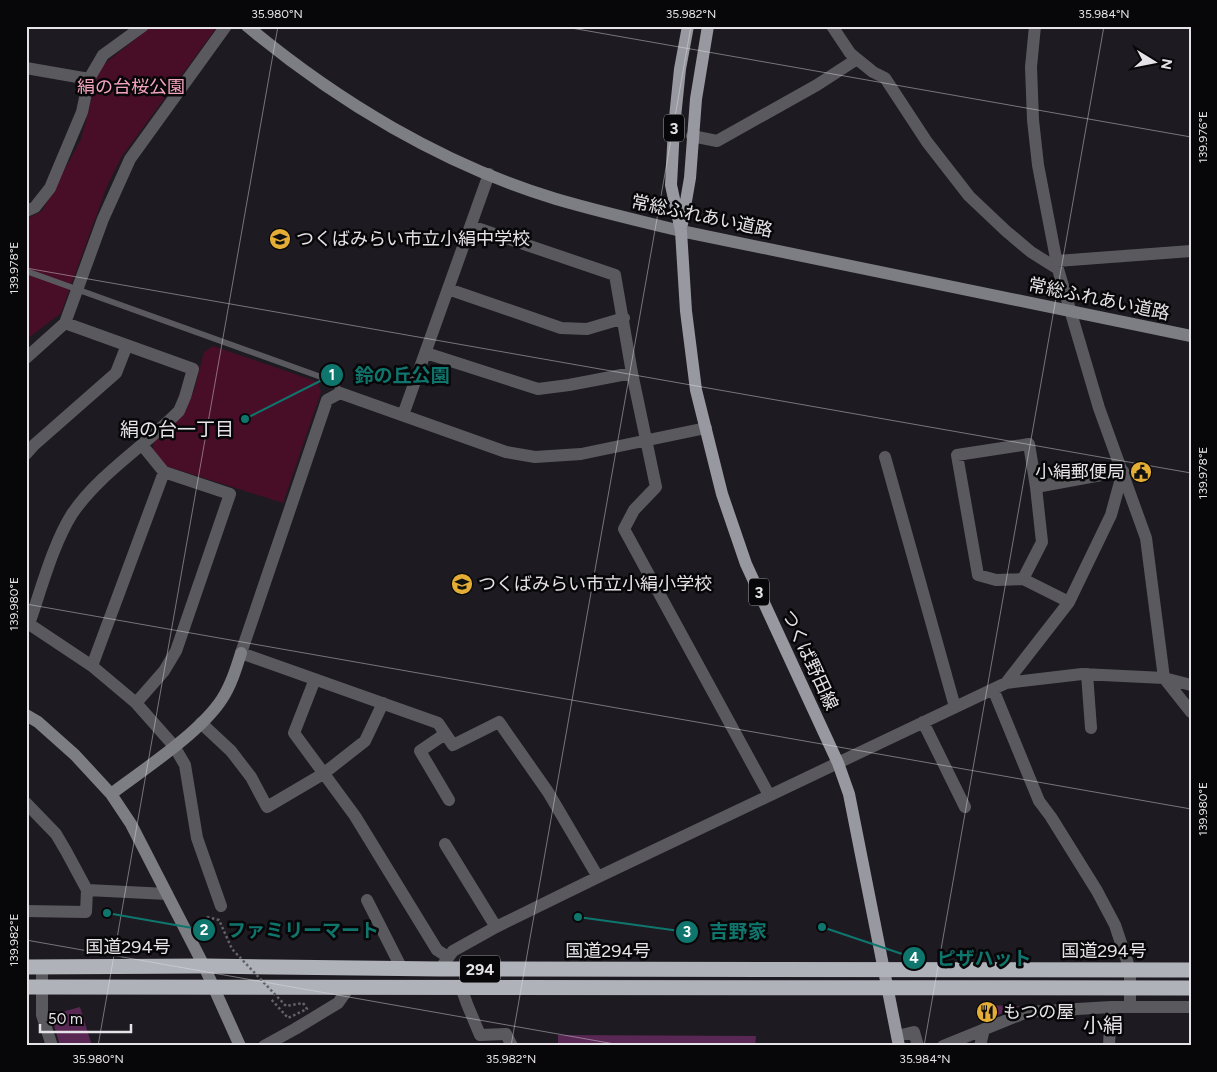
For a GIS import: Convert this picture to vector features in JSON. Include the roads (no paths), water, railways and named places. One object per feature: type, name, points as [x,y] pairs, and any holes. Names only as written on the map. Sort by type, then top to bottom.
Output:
[{"type":"highway","name":"国道294号","points":[[26,967],[204,966],[402,969],[444,963],[885,969],[1191,970]]},
{"type":"highway","name":"国道294号","points":[[26,987],[1191,988]]},
{"type":"main road","name":"つくば野田線","points":[[688,26],[680,69],[674,126],[671,185],[681,231],[686,311],[696,390],[722,494],[746,564],[838,763],[850,794],[898,1041]]},
{"type":"main road","name":"つくば野田線","points":[[681,231],[690,184],[692,136],[708,26]]},
{"type":"street","points":[[26,211],[35,207],[50,188],[82,112],[89,79],[103,55],[143,26]]},
{"type":"street","points":[[26,358],[65,324],[75,289],[130,159],[226,26]]},
{"type":"street","name":"常総ふれあい道路","points":[[247,26],[298,66],[352,103],[433,148],[489,174],[556,199],[681,231],[1191,336]]},
{"type":"street","points":[[832,26],[850,53],[873,72],[885,78],[927,142],[969,196],[1031,252],[1057,265],[1191,251]]},
{"type":"street","points":[[1034,26],[1031,67],[1033,120],[1038,164],[1057,265],[1099,408],[1146,538],[1164,678],[1191,712]]},
{"type":"street","points":[[692,136],[717,141],[817,85],[857,59]]},
{"type":"street","points":[[26,68],[89,79]]},
{"type":"street","points":[[403,416],[489,174]]},
{"type":"street","points":[[471,226],[615,275],[624,318],[632,373],[656,487],[634,510],[624,529],[769,795]]},
{"type":"street","points":[[448,289],[561,328],[587,328],[624,318]]},
{"type":"street","points":[[65,324],[193,369],[185,397],[178,411],[90,491],[72,515],[57,544],[28,623],[92,666],[136,703],[174,746],[186,765],[197,838],[221,906]]},
{"type":"street","points":[[26,454],[116,373],[127,345]]},
{"type":"street","points":[[426,353],[538,389],[632,373]]},
{"type":"street","points":[[111,794],[201,723],[221,700],[233,679],[327,400],[340,392],[506,452],[535,456],[581,454],[706,428]]},
{"type":"street","points":[[1023,579],[1042,542],[1029,444],[957,455],[978,575],[996,580],[1023,579],[1070,602]]},
{"type":"street","points":[[136,703],[164,671],[176,651],[230,494],[164,472],[142,445]]},
{"type":"street","points":[[885,458],[955,707]]},
{"type":"street","points":[[1036,487],[1123,471]]},
{"type":"street","points":[[1006,683],[1070,602],[1111,515],[1123,471]]},
{"type":"street","points":[[92,666],[164,472]]},
{"type":"street","points":[[242,653],[438,723],[453,745],[499,722],[548,792],[598,877]]},
{"type":"street","points":[[315,679],[294,733],[355,816],[444,963],[453,951],[598,877],[1006,683],[1087,674],[1164,678],[1191,685]]},
{"type":"street","points":[[1087,674],[1091,728]]},
{"type":"street","points":[[993,690],[1039,801],[1097,890],[1116,925],[1130,970],[1130,1007]]},
{"type":"street","points":[[201,723],[231,751],[251,777],[267,807],[323,774],[365,741],[383,703]]},
{"type":"street","points":[[26,715],[38,722],[75,755],[111,794],[131,824],[204,966],[240,1046]]},
{"type":"street","points":[[924,722],[965,807]]},
{"type":"street","points":[[445,734],[420,750],[449,800]]},
{"type":"street","points":[[26,911],[86,912],[87,890],[56,834],[28,808]]},
{"type":"street","points":[[445,844],[496,928]]},
{"type":"street","points":[[87,890],[167,894]]},
{"type":"street","points":[[367,900],[402,969]]},
{"type":"street","points":[[42,966],[42,1015],[52,1046]]},
{"type":"street","points":[[264,1046],[338,1003],[350,986]]},
{"type":"street","points":[[461,986],[466,1004],[480,1035],[506,1034],[512,1046]]},
{"type":"street","points":[[944,1046],[1027,1012],[1111,1007],[1191,1007]]},
{"type":"street","points":[[1109,1046],[1111,1007]]},
{"type":"street","points":[[980,1046],[984,1029]]},
{"type":"street","points":[[898,1041],[914,1032],[918,1046]]},
{"type":"lane","points":[[28,272],[335,382],[340,392]]},
{"type":"place","name":"つくばみらい市立小絹中学校","points":[[280,239]]},
{"type":"place","name":"鈴の丘公園","points":[[245,419]]},
{"type":"place","name":"小絹郵便局","points":[[1141,472]]},
{"type":"place","name":"つくばみらい市立小絹小学校","points":[[462,584]]},
{"type":"place","name":"ファミリーマート","points":[[107,913]]},
{"type":"place","name":"吉野家","points":[[578,917]]},
{"type":"place","name":"ピザハット","points":[[822,927]]},
{"type":"place","name":"もつの屋","points":[[987,1012]]},
{"type":"district","name":"絹の台一丁目","points":[[177,429]]},
{"type":"district","name":"小絹","points":[[1103,1025]]},
{"type":"park label","name":"絹の台桜公園","points":[[131,87]]}]
